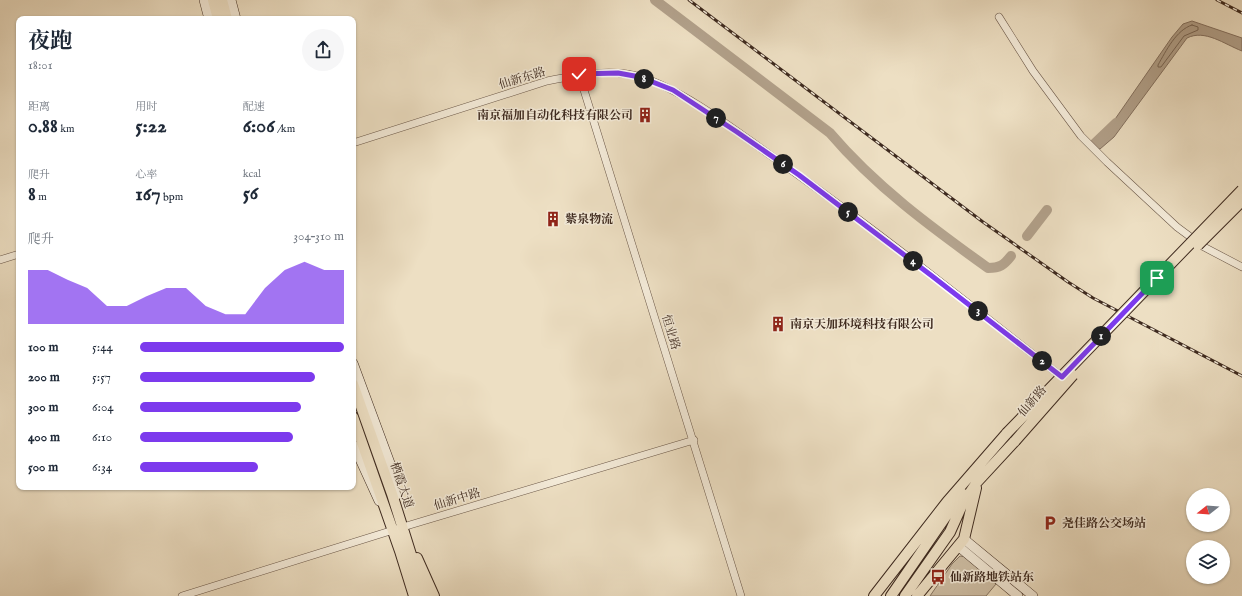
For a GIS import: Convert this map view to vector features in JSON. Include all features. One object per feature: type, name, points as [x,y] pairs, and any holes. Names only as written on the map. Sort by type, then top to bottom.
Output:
[{"type":"main road","points":[[213,0],[217,16]]},
{"type":"main road","points":[[222,0],[226,16]]},
{"type":"main road","name":"仙新路","points":[[874,596],[947,502],[991,452],[1242,190]]},
{"type":"main road","name":"仙新路","points":[[905,596],[950,532],[963,503],[977,482],[1066,382],[1242,201]]},
{"type":"main road","name":"栖霞大道","points":[[356,394],[398,528],[414,596]]},
{"type":"main road","name":"栖霞大道","points":[[356,424],[424,596]]},
{"type":"main road","name":"仙新路","points":[[891,596],[991,452]]},
{"type":"main road","name":"仙新路","points":[[917,596],[961,543],[977,482]]},
{"type":"main road","points":[[398,528],[408,596]]},
{"type":"main road","points":[[398,528],[434,596]]},
{"type":"street","points":[[204,0],[208,16]]},
{"type":"street","points":[[231,0],[235,16]]},
{"type":"street","points":[[999,17],[1033,71],[1081,136],[1177,227],[1204,246],[1242,267]]},
{"type":"street","name":"仙新东路","points":[[356,142],[547,81],[579,74],[618,73],[640,77],[673,90],[799,175],[1062,377]]},
{"type":"street","name":"恒业路","points":[[579,74],[694,440],[741,596]]},
{"type":"street","points":[[0,260],[16,255]]},
{"type":"street","points":[[356,371],[390,463],[398,528]]},
{"type":"street","name":"仙新中路","points":[[182,596],[398,528],[694,440]]},
{"type":"street","points":[[356,450],[398,528]]},
{"type":"street","points":[[961,543],[1018,596]]},
{"type":"street","points":[[961,543],[1033,596]]},
{"type":"shaded area","points":[[960,556],[967,557],[996,584],[986,596],[930,596],[952,564]]},
{"type":"water","points":[[1192,21],[1242,38],[1242,51],[1208,36],[1201,35],[1187,38],[1114,137],[1100,149],[1095,148],[1172,37],[1183,24]]},
{"type":"waterway","points":[[655,0],[830,133],[866,171],[904,205],[988,268],[1001,265],[1011,256]]},
{"type":"waterway","points":[[1094,144],[1116,123]]},
{"type":"waterway","points":[[1027,236],[1047,210]]},
{"type":"railway","points":[[689,0],[983,222],[1068,282],[1093,298],[1242,376]]},
{"type":"railway","points":[[1217,0],[1242,13]]},
{"type":"place","name":"南京福加自动化科技有限公司","points":[[645,115]]},
{"type":"place","name":"紫泉物流","points":[[553,219]]},
{"type":"place","name":"南京天加环境科技有限公司","points":[[778,324]]},
{"type":"place","name":"尧佳路公交场站","points":[[1050,523]]},
{"type":"place","name":"仙新路地铁站东","points":[[938,577]]},
{"type":"route","points":[[579,74],[618,73],[640,77],[673,90],[799,175],[1062,377],[1157,278]]}]
